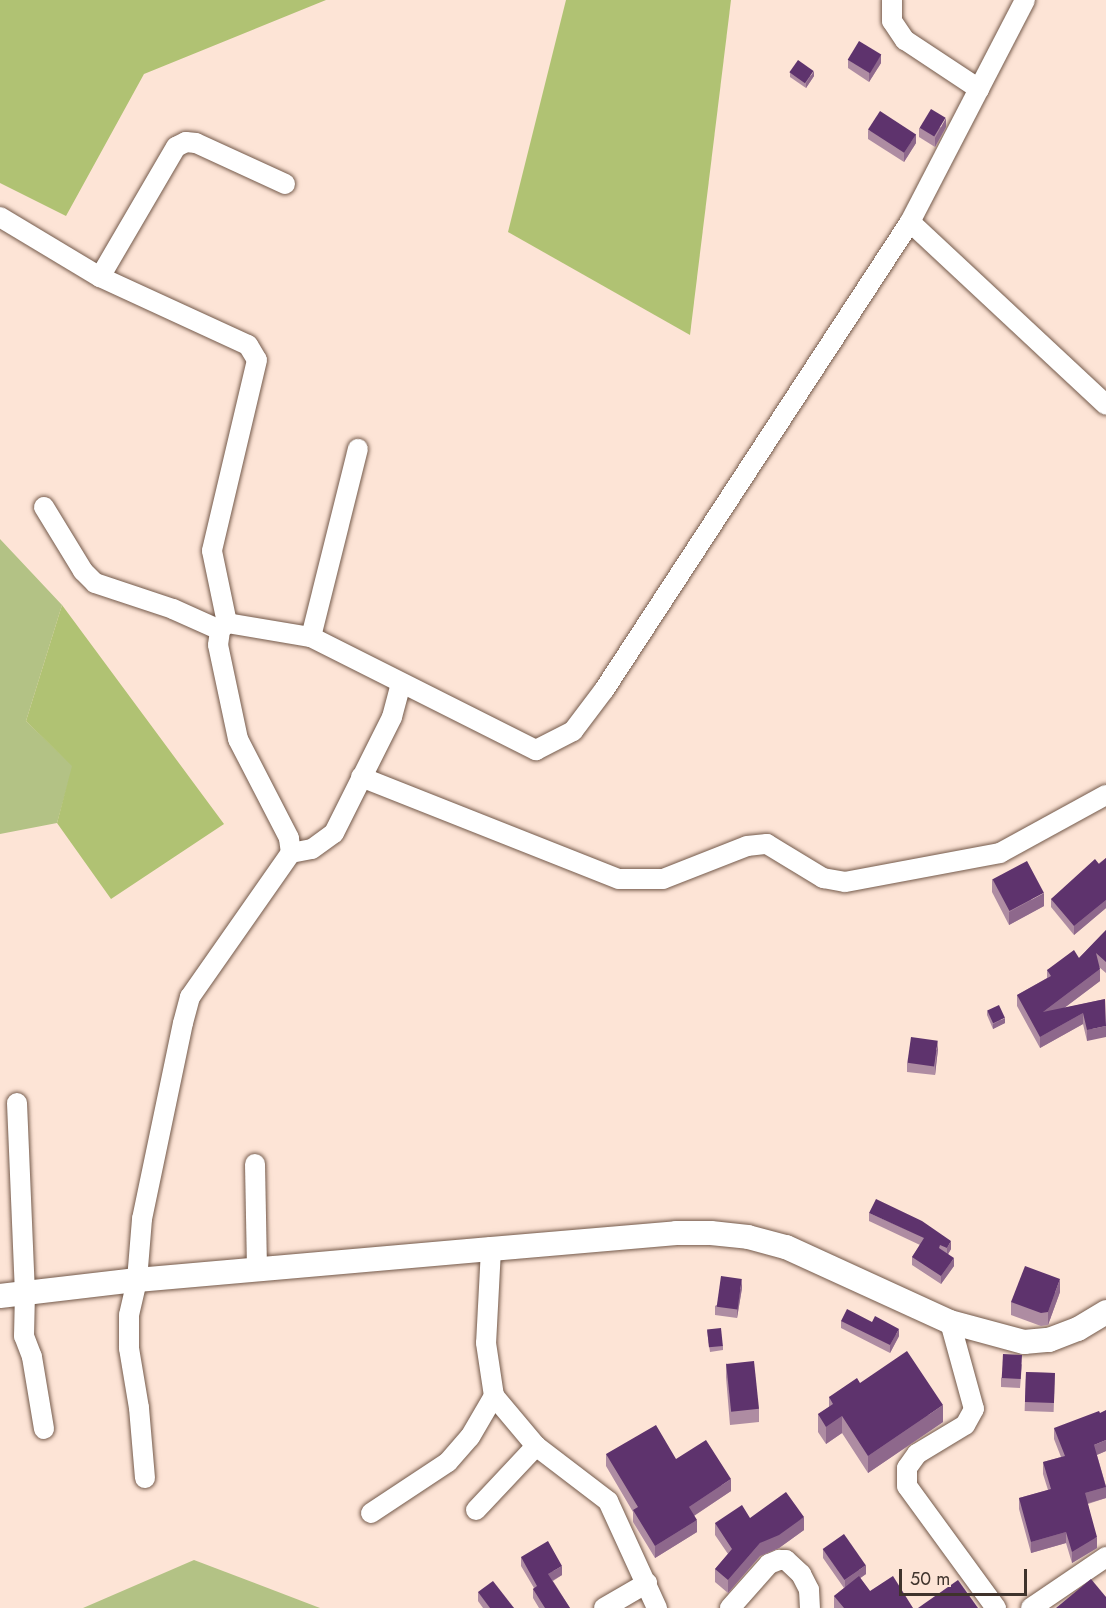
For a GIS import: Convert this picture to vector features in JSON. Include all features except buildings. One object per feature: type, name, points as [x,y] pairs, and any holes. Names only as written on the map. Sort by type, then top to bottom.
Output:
[{"type":"street","points":[[892,0],[892,21],[905,40],[979,89]]},
{"type":"street","points":[[44,507],[83,571],[95,583],[223,627],[310,637],[536,750],[573,731],[610,680],[910,222],[1025,0]]},
{"type":"street","points":[[100,277],[176,147],[186,142],[196,143],[285,184]]},
{"type":"street","points":[[0,218],[100,277],[248,345],[257,360],[212,550],[223,627],[218,645],[238,739],[289,838],[291,853],[190,997],[142,1219],[136,1280],[129,1315],[129,1348],[139,1408],[145,1478]]},
{"type":"street","points":[[910,222],[1106,405]]},
{"type":"street","points":[[310,637],[358,449]]},
{"type":"street","points":[[291,853],[312,849],[334,833],[392,717],[401,682]]},
{"type":"street","points":[[361,777],[619,879],[663,879],[747,846],[767,844],[823,878],[845,882],[1000,853],[1106,795]]},
{"type":"street","points":[[17,1103],[25,1292],[24,1336],[32,1357],[44,1429]]},
{"type":"street","points":[[255,1164],[257,1270]]},
{"type":"street","points":[[0,1296],[136,1280],[676,1233],[748,1237],[786,1247],[950,1322],[1024,1342],[1048,1340],[1078,1329],[1106,1312]]},
{"type":"street","points":[[490,1249],[486,1343],[494,1396],[536,1446],[608,1501],[657,1608]]},
{"type":"street","points":[[950,1322],[974,1409],[965,1425],[917,1454],[907,1468],[908,1486],[996,1608]]},
{"type":"street","points":[[371,1514],[448,1462],[470,1437],[494,1396]]},
{"type":"street","points":[[476,1510],[536,1446]]},
{"type":"street","points":[[1031,1608],[1106,1557]]},
{"type":"street","points":[[730,1608],[769,1564],[786,1560],[801,1574],[809,1590],[810,1608]]},
{"type":"street","points":[[604,1608],[647,1583]]},
{"type":"green space","points":[[0,0],[326,0],[144,74],[66,216],[0,183]]},
{"type":"green space","points":[[566,0],[731,0],[690,335],[508,232]]},
{"type":"green space","points":[[0,539],[62,605],[26,721],[73,766],[57,823],[0,834]]},
{"type":"green space","points":[[62,605],[224,824],[111,899],[57,823],[72,766],[26,721]]},
{"type":"green space","points":[[194,1560],[320,1608],[83,1608]]}]
